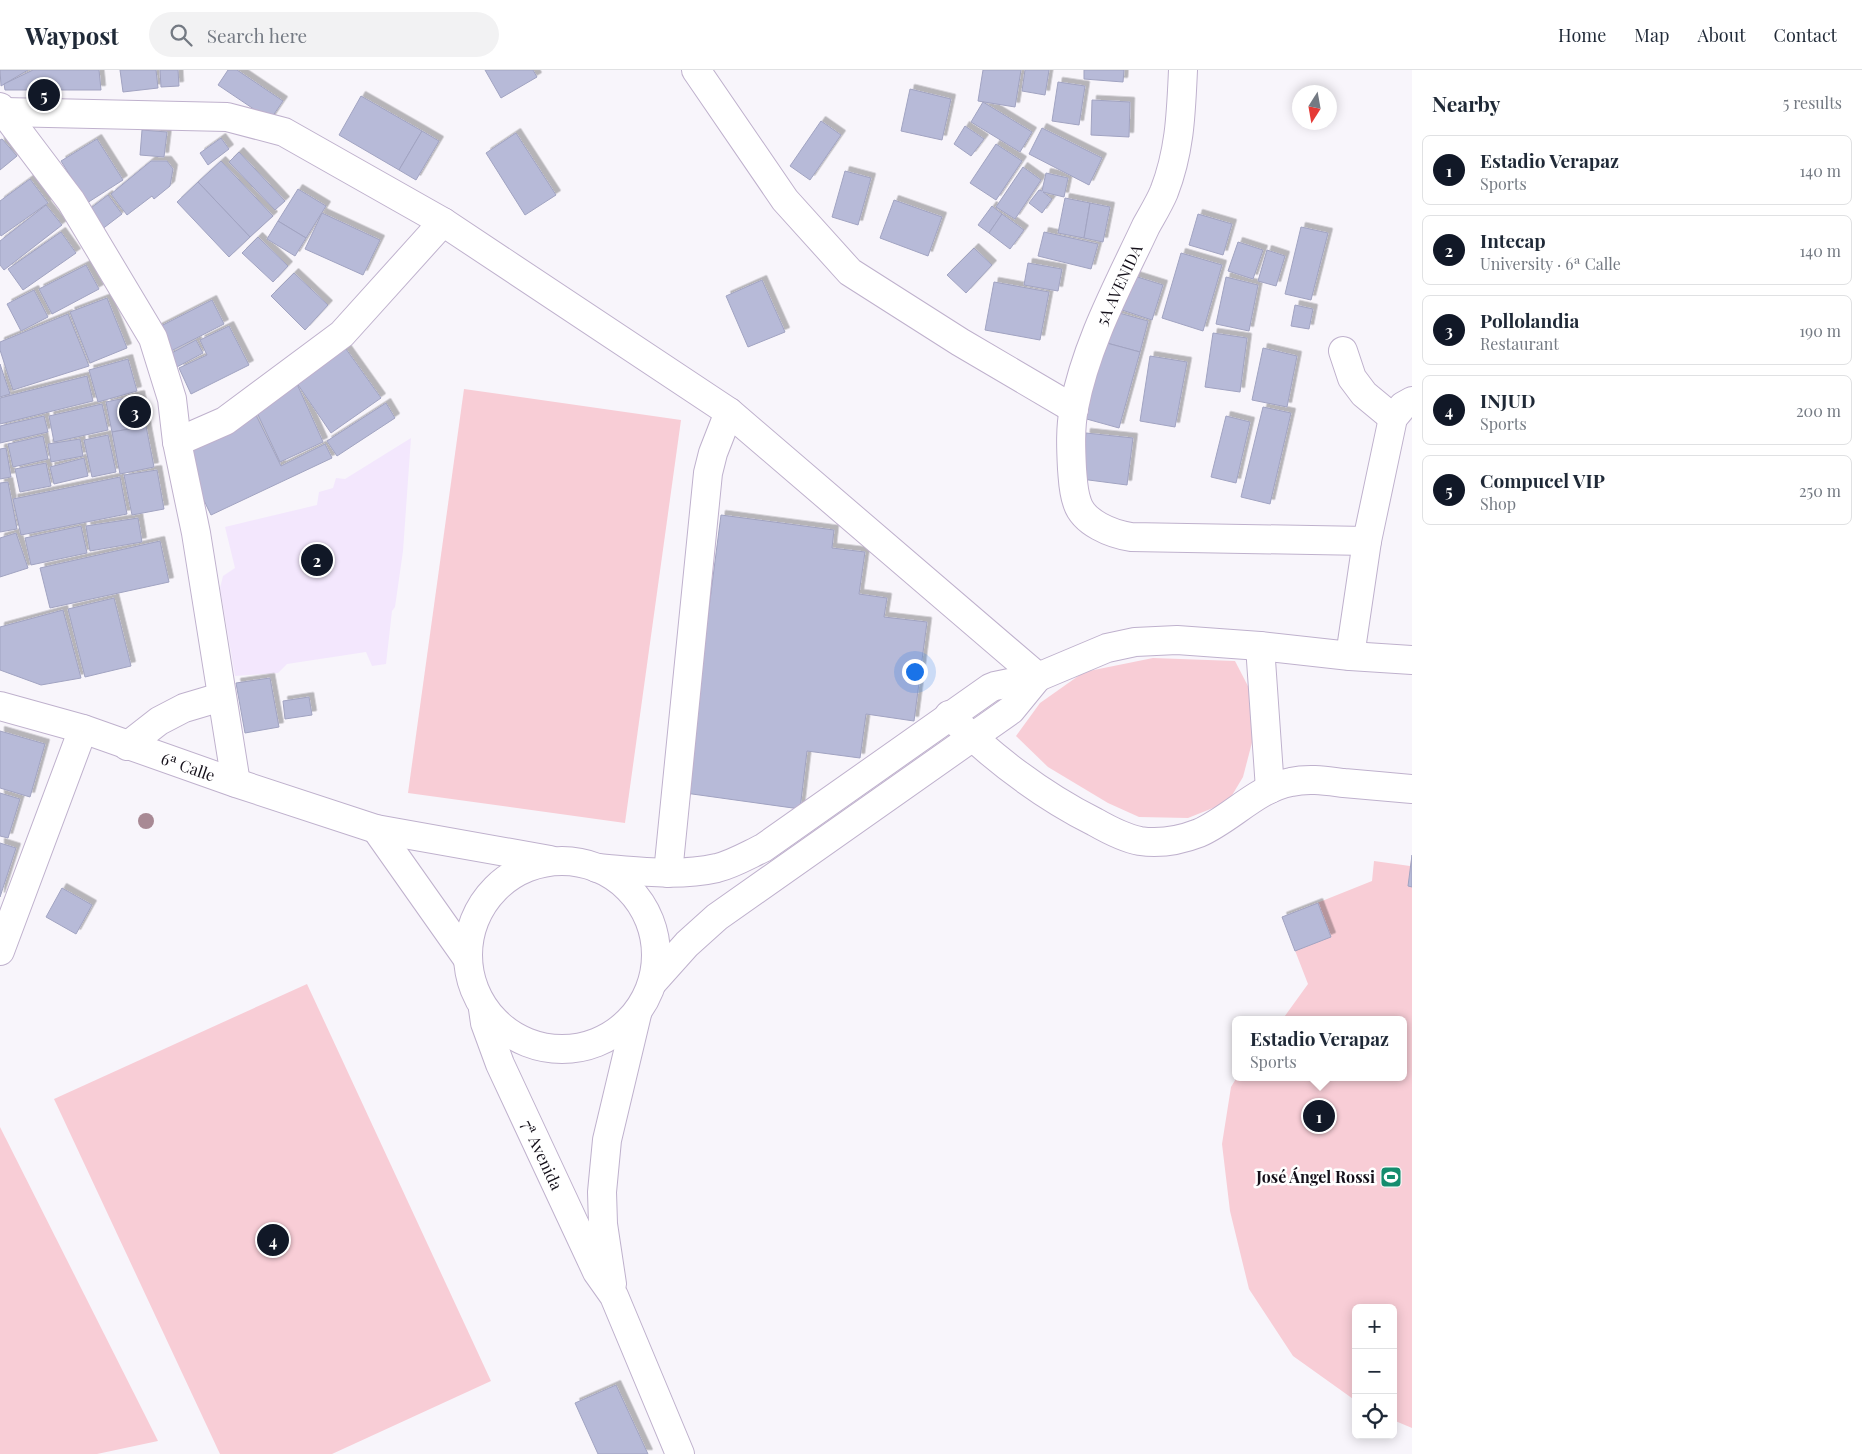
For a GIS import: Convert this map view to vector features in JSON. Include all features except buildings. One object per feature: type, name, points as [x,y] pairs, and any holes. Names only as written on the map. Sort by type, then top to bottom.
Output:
[{"type":"street","points":[[696,70],[785,200],[850,272],[960,342],[1074,409]]},
{"type":"street","name":"5A AVENIDA","points":[[1183,70],[1180,133],[1174,162],[1163,194],[1147,224],[1098,333],[1085,369],[1074,409],[1071,446],[1073,483],[1077,504],[1088,518],[1102,529],[1115,535],[1131,537],[1367,541]]},
{"type":"street","points":[[2,110],[227,116],[284,132],[443,222],[729,412],[1038,677]]},
{"type":"street","points":[[2,110],[71,200],[154,338],[172,399],[177,442],[196,533],[236,784]]},
{"type":"street","points":[[177,442],[225,421],[342,334],[443,222]]},
{"type":"street","points":[[1343,351],[1352,378],[1364,394],[1402,410],[1367,541],[1350,656]]},
{"type":"street","points":[[668,873],[708,473],[713,453],[729,412]]},
{"type":"street","points":[[597,868],[621,882],[640,902],[648,918],[652,927],[656,954],[653,982],[637,1014],[615,1034],[588,1046],[558,1050],[530,1044],[504,1030],[483,1009],[471,984],[467,958],[469,934],[478,911],[492,891],[518,872],[533,866],[557,861],[577,862],[597,868],[668,873],[718,868],[763,848],[949,715],[995,686],[1038,677],[1106,648],[1135,642],[1177,640],[1412,660]]},
{"type":"street","points":[[1260,646],[1270,789]]},
{"type":"street","points":[[653,982],[687,944],[717,916],[1011,710],[1038,677]]},
{"type":"street","points":[[127,746],[159,721],[184,708],[221,697]]},
{"type":"street","name":"6ª Calle","points":[[0,706],[83,730],[236,784],[376,829],[557,861]]},
{"type":"street","points":[[949,715],[973,738],[1032,786],[1075,812],[1121,835],[1140,841],[1161,843],[1201,832],[1270,789],[1283,784],[1312,780],[1412,789]]},
{"type":"street","points":[[0,951],[83,730]]},
{"type":"street","points":[[376,829],[467,958]]},
{"type":"street","name":"7ª Avenida","points":[[483,1009],[489,1037],[516,1100],[597,1272],[614,1296],[680,1454]]},
{"type":"street","name":"7ª Avenida","points":[[614,1296],[603,1224],[602,1192],[608,1140],[637,1014]]},
{"type":"shaded area","points":[[464,389],[681,420],[625,823],[408,793]]},
{"type":"shaded area","points":[[411,438],[403,551],[395,607],[392,611],[386,664],[372,666],[366,652],[287,664],[278,673],[235,676],[220,588],[223,576],[235,568],[225,527],[317,505],[319,492],[333,488],[336,478],[345,479]]},
{"type":"shaded area","points":[[1153,658],[1235,661],[1251,692],[1255,731],[1243,777],[1228,802],[1188,818],[1139,817],[1108,803],[1048,767],[1016,736],[1040,703],[1084,672]]},
{"type":"shaded area","points":[[1412,855],[1412,1428],[1397,1422],[1397,1304],[1352,1304],[1352,1398],[1293,1356],[1249,1289],[1230,1211],[1222,1144],[1231,1087],[1235,1081],[1407,1081],[1407,1016],[1285,1016],[1308,984],[1282,917],[1372,881],[1374,861],[1410,866]]},
{"type":"shaded area","points":[[307,984],[491,1381],[332,1454],[220,1454],[54,1099]]},
{"type":"shaded area","points":[[0,1127],[158,1441],[97,1454],[0,1454]]},
{"type":"place","name":"Compucel VIP","points":[[44,95]]},
{"type":"place","name":"Pollolandia","points":[[135,412]]},
{"type":"place","name":"Intecap","points":[[317,560]]},
{"type":"place","name":"Estadio Verapaz","points":[[1319,1116]]},
{"type":"place","name":"José Ángel Rossi","points":[[1391,1177]]},
{"type":"place","name":"INJUD","points":[[273,1240]]}]
